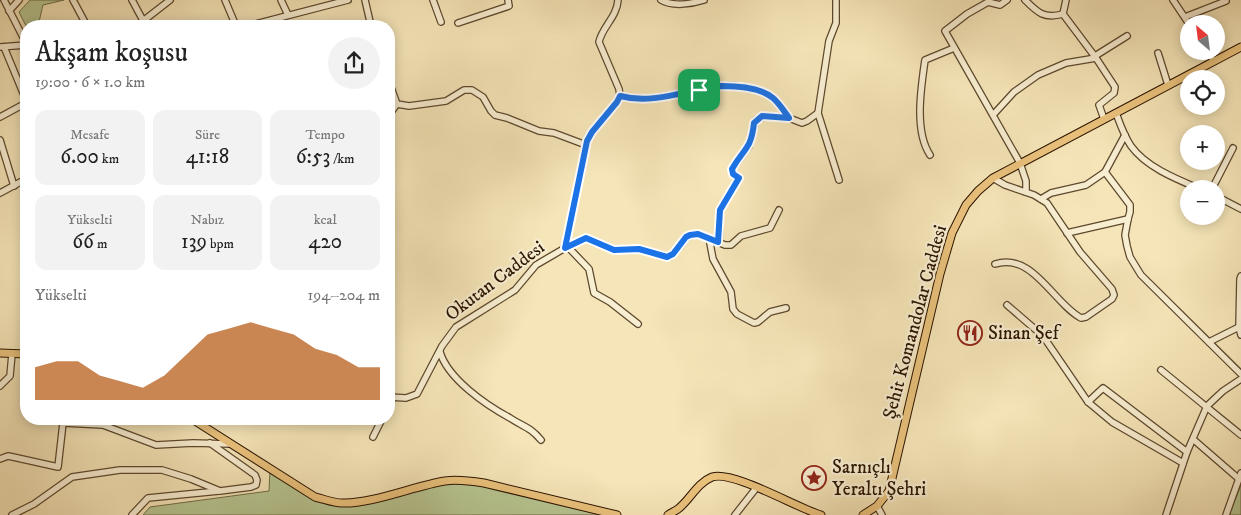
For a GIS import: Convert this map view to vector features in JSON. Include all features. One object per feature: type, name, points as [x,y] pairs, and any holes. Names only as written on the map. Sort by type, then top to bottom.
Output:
[{"type":"main road","name":"Şehit Komandolar Caddesi","points":[[865,514],[877,506],[888,491],[940,274],[952,233],[966,205],[993,178],[1241,47]]},
{"type":"main road","points":[[0,354],[20,354]]},
{"type":"main road","points":[[202,425],[315,497],[335,502],[360,502],[446,481],[464,481],[484,483],[617,515]]},
{"type":"main road","points":[[668,515],[679,509],[704,482],[712,477],[722,476],[757,487],[821,515]]},
{"type":"street","points":[[4,0],[20,32]]},
{"type":"street","points":[[9,11],[19,0]]},
{"type":"street","points":[[73,0],[84,20]]},
{"type":"street","points":[[132,0],[142,20]]},
{"type":"street","points":[[148,20],[170,0]]},
{"type":"street","points":[[225,0],[233,20]]},
{"type":"street","points":[[282,0],[288,16]]},
{"type":"street","points":[[272,20],[348,0]]},
{"type":"street","points":[[365,0],[370,20]]},
{"type":"street","points":[[433,0],[440,22]]},
{"type":"street","points":[[458,23],[509,6],[508,0]]},
{"type":"street","points":[[618,0],[616,12],[600,42],[620,96],[661,98],[710,87],[743,87],[771,96],[789,118]]},
{"type":"street","points":[[661,0],[682,4],[704,0]]},
{"type":"street","points":[[836,0],[836,23],[829,41],[818,113],[839,180]]},
{"type":"street","points":[[1007,0],[1000,5],[988,2],[967,14],[945,31],[1020,163],[1026,181],[1026,192]]},
{"type":"street","points":[[1025,0],[1037,12],[1045,16],[1063,14]]},
{"type":"street","points":[[1066,0],[1063,14],[1115,87],[1114,94],[1099,105],[1104,119]]},
{"type":"street","points":[[1173,0],[1184,15]]},
{"type":"street","points":[[1190,15],[1223,1]]},
{"type":"street","points":[[994,115],[1014,92],[1038,75],[1066,63],[1095,57],[1127,36]]},
{"type":"street","points":[[20,45],[2,47],[20,88]]},
{"type":"street","points":[[930,155],[924,146],[921,136],[921,92],[925,60],[954,48]]},
{"type":"street","points":[[1158,53],[1168,85]]},
{"type":"street","points":[[395,101],[396,104],[409,106],[446,101],[464,90],[472,90],[484,97],[495,115],[586,145]]},
{"type":"street","name":"Okutan Caddesi","points":[[395,397],[406,398],[417,394],[442,346],[462,322],[510,293],[536,265],[566,247],[586,145],[592,132],[620,96]]},
{"type":"street","points":[[0,117],[20,105]]},
{"type":"street","points":[[718,242],[720,210],[739,178],[733,174],[732,169],[749,146],[754,123],[762,116],[789,118],[802,123],[818,113]]},
{"type":"street","points":[[1116,113],[1131,146],[1141,157],[1180,180]]},
{"type":"street","points":[[1041,198],[1051,193],[1086,185],[1105,172],[1125,135]]},
{"type":"street","points":[[0,140],[14,186]]},
{"type":"street","points":[[1217,180],[1233,148]]},
{"type":"street","points":[[1105,172],[1130,205],[1125,235],[1130,257],[1140,275],[1241,374]]},
{"type":"street","points":[[993,178],[1005,185],[1041,198],[1052,209],[1066,233],[1086,260],[1114,293],[1112,299],[1086,317],[1078,317],[1038,278],[1015,262],[996,264]]},
{"type":"street","points":[[0,194],[20,182]]},
{"type":"street","points":[[1225,201],[1241,209]]},
{"type":"street","points":[[638,324],[610,302],[594,293],[589,269],[566,247],[586,238],[614,250],[639,249],[667,257],[673,254],[686,237],[690,235],[698,234],[725,245],[731,245],[741,236],[770,228],[779,210]]},
{"type":"street","points":[[1066,233],[1128,218]]},
{"type":"street","points":[[710,238],[713,259],[732,292],[733,307],[737,314],[754,323],[770,312],[786,308]]},
{"type":"street","points":[[1241,276],[1239,328],[1241,336]]},
{"type":"street","points":[[1007,305],[1043,336],[1088,402],[1112,422],[1184,463]]},
{"type":"street","points":[[1209,342],[1239,328]]},
{"type":"street","points":[[440,352],[443,363],[454,377],[488,405],[532,429],[541,440]]},
{"type":"street","points":[[0,386],[10,376],[12,354]]},
{"type":"street","points":[[1161,370],[1241,435]]},
{"type":"street","points":[[1166,515],[1188,452],[1207,406],[1223,391],[1241,379]]},
{"type":"street","points":[[1088,402],[1103,388],[1188,452]]},
{"type":"street","points":[[0,459],[8,456],[58,467],[63,425]]},
{"type":"street","points":[[103,425],[156,445],[193,442],[234,445]]},
{"type":"street","points":[[373,437],[379,425]]},
{"type":"street","points":[[1194,440],[1240,476],[1226,515]]},
{"type":"street","points":[[132,515],[148,498],[251,488],[256,485],[255,475],[210,443]]},
{"type":"street","points":[[12,515],[34,504],[72,476],[120,470],[162,470],[220,490]]},
{"type":"street","points":[[735,515],[757,487]]},
{"type":"street","points":[[877,506],[882,515]]},
{"type":"green space","points":[[30,0],[64,0],[43,5],[39,20],[23,20],[19,12]]},
{"type":"green space","points":[[270,470],[313,496],[342,502],[461,481],[620,515],[143,515],[150,507],[269,491]]},
{"type":"green space","points":[[1241,485],[1241,515],[1229,515]]},
{"type":"place","name":"Sinan Şef","points":[[970,333]]},
{"type":"place","name":"Sarnıçlı Yeraltı Şehri","points":[[814,478]]},
{"type":"route","points":[[722,86],[750,88],[773,98],[789,118],[762,116],[754,123],[749,146],[732,169],[733,174],[739,178],[720,210],[718,242],[698,234],[690,235],[686,237],[672,256],[667,257],[639,249],[614,250],[590,238],[565,248],[587,141],[620,96],[648,99],[699,90],[722,86]]}]
